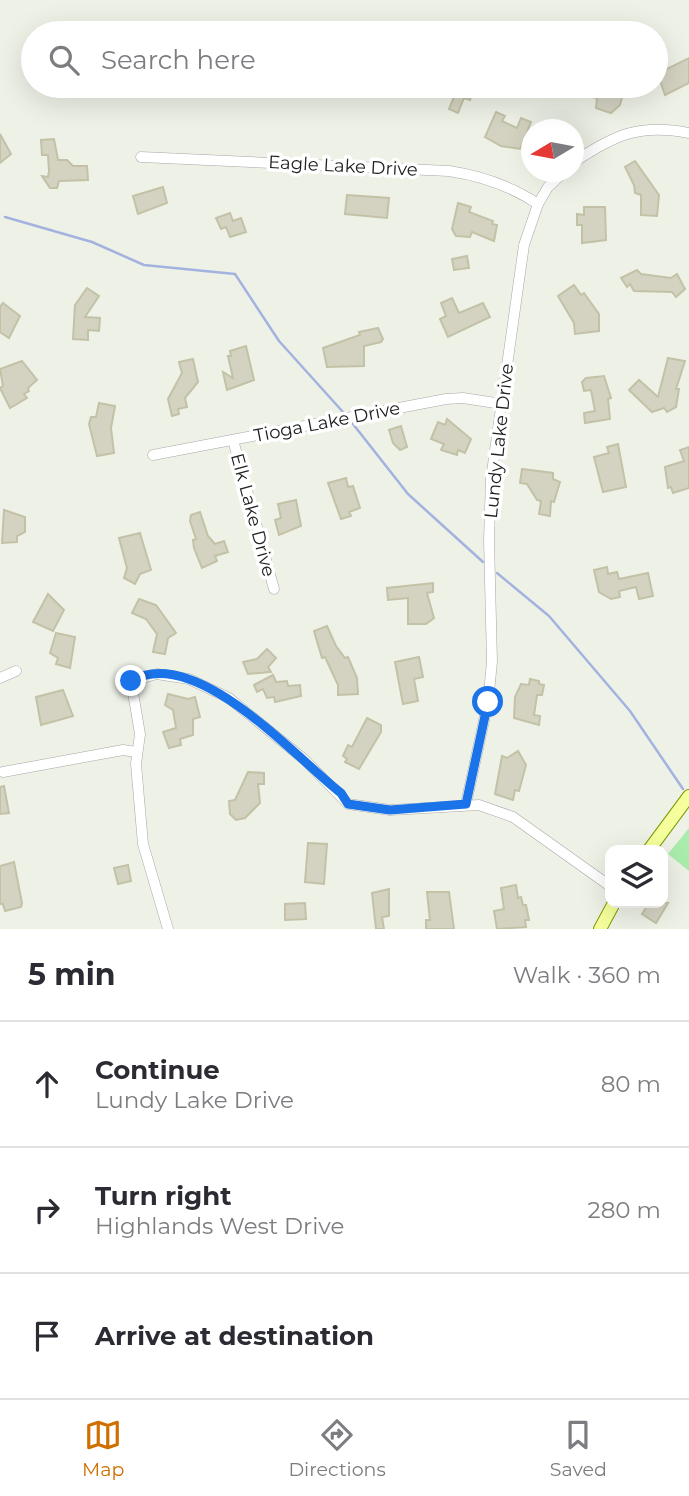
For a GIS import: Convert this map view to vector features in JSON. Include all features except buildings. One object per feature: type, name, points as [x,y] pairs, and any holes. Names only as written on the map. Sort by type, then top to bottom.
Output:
[{"type":"main road","points":[[653,845],[689,796]]},
{"type":"main road","points":[[600,929],[611,908]]},
{"type":"street","points":[[584,156],[624,132],[651,127],[689,133]]},
{"type":"street","name":"Eagle Lake Drive","points":[[141,157],[449,171],[476,175],[519,191],[538,204]]},
{"type":"street","name":"Lundy Lake Drive","points":[[466,804],[488,702],[492,662],[489,528],[491,479],[524,245],[538,204],[553,182]]},
{"type":"street","name":"Tioga Lake Drive","points":[[153,454],[446,399],[463,398],[502,404]]},
{"type":"street","name":"Elk Lake Drive","points":[[233,440],[274,589]]},
{"type":"street","points":[[0,678],[16,671]]},
{"type":"street","points":[[168,929],[143,844],[131,681],[157,674],[189,679],[229,698],[341,793],[348,804],[407,810],[479,805],[513,817],[605,882]]},
{"type":"street","points":[[3,772],[138,749]]},
{"type":"green space","points":[[689,828],[689,871],[668,854]]},
{"type":"waterway","points":[[5,217],[92,242],[144,265],[235,274],[279,341],[343,412]]},
{"type":"waterway","points":[[353,424],[408,494],[483,562]]},
{"type":"waterway","points":[[497,573],[549,616],[630,711],[683,789]]},
{"type":"route","points":[[131,681],[157,674],[189,679],[229,698],[305,760],[341,793],[348,804],[390,810],[466,804],[488,702]]}]
